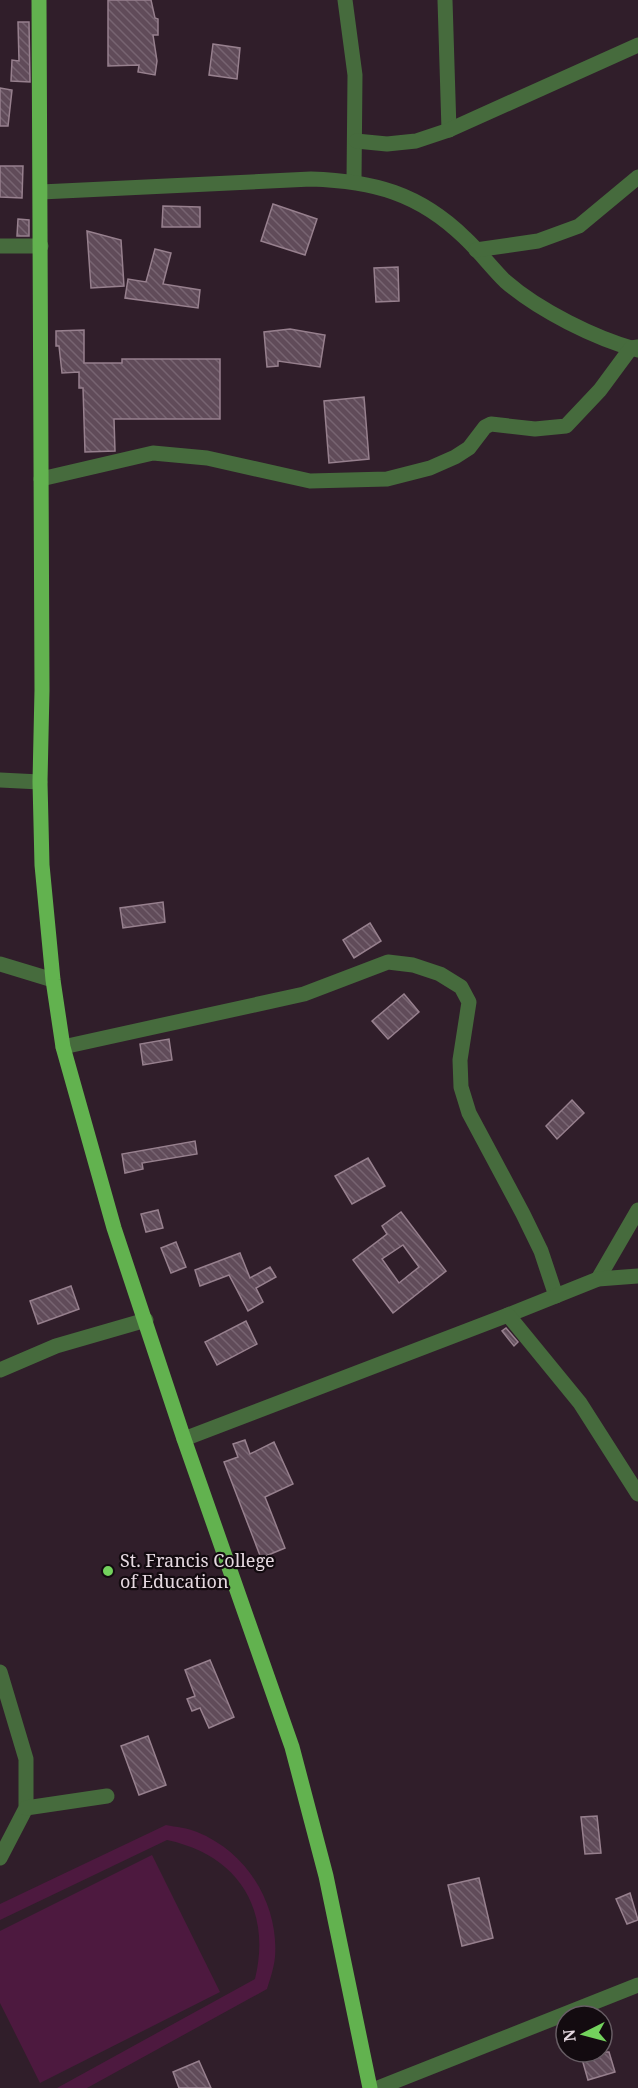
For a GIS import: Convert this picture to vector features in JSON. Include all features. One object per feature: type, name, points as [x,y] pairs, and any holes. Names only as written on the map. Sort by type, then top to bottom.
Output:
[{"type":"main road","points":[[39,0],[40,782],[42,865],[53,980],[63,1047],[114,1228],[184,1439],[292,1747],[326,1876],[370,2088]]},
{"type":"street","points":[[345,0],[355,75],[354,181]]},
{"type":"street","points":[[446,0],[449,130]]},
{"type":"street","points":[[356,141],[387,144],[416,141],[449,130],[638,45]]},
{"type":"street","points":[[476,250],[538,241],[579,226],[638,177]]},
{"type":"street","points":[[41,192],[312,179],[354,181],[396,192],[431,210],[476,250],[507,282],[547,309],[592,334],[636,348],[566,426],[545,429],[491,424],[485,427],[469,448],[455,457],[430,468],[387,479],[310,481],[238,464],[169,453],[153,453],[41,479]]},
{"type":"street","points":[[0,246],[40,246]]},
{"type":"street","points":[[0,780],[40,782]]},
{"type":"street","points":[[63,1047],[304,994],[388,962],[413,965],[440,974],[462,987],[469,1002],[460,1060],[461,1087],[469,1113],[527,1223],[556,1296]]},
{"type":"street","points":[[0,964],[53,980]]},
{"type":"street","points":[[598,1279],[638,1210]]},
{"type":"street","points":[[184,1439],[598,1279],[638,1276]]},
{"type":"street","points":[[508,1315],[580,1403],[638,1494]]},
{"type":"street","points":[[0,1370],[56,1346],[146,1320]]},
{"type":"street","points":[[0,1672],[26,1759],[26,1808],[0,1858]]},
{"type":"street","points":[[26,1808],[107,1796]]},
{"type":"street","points":[[378,2088],[638,1985]]},
{"type":"shaded area","points":[[166,1825],[193,1831],[215,1841],[245,1866],[256,1882],[272,1918],[275,1937],[274,1961],[267,1989],[87,2088],[57,2088],[255,1979],[259,1954],[258,1930],[253,1908],[244,1889],[231,1872],[213,1858],[192,1847],[167,1840],[0,1920],[0,1904]]},
{"type":"shaded area","points":[[152,1855],[220,1992],[40,2083],[0,2003],[0,1931]]},
{"type":"building","points":[[108,0],[151,0],[155,18],[158,19],[158,35],[153,35],[157,61],[155,75],[138,72],[139,65],[108,66]]},
{"type":"building","points":[[18,22],[29,22],[30,82],[11,81],[12,60],[19,61]]},
{"type":"building","points":[[213,44],[240,48],[237,79],[209,75]]},
{"type":"building","points":[[0,88],[12,90],[8,126],[0,126]]},
{"type":"building","points":[[0,166],[23,166],[22,198],[0,197]]},
{"type":"building","points":[[273,204],[317,219],[305,255],[261,241]]},
{"type":"building","points":[[163,206],[200,207],[200,227],[162,227]]},
{"type":"building","points":[[18,219],[29,220],[29,236],[17,236]]},
{"type":"building","points":[[87,231],[121,240],[124,286],[91,288]]},
{"type":"building","points":[[155,249],[171,253],[163,284],[200,290],[198,308],[125,298],[128,279],[146,282]]},
{"type":"building","points":[[398,267],[399,301],[376,302],[374,268]]},
{"type":"building","points":[[290,329],[325,335],[320,367],[278,361],[278,366],[267,367],[264,332]]},
{"type":"building","points":[[84,330],[84,363],[122,363],[122,359],[220,359],[220,419],[114,419],[115,451],[85,452],[83,388],[79,388],[79,372],[62,373],[59,346],[56,346],[56,331]]},
{"type":"building","points":[[364,397],[369,459],[329,463],[324,401]]},
{"type":"building","points":[[163,902],[165,922],[123,928],[120,908]]},
{"type":"building","points":[[370,923],[381,941],[354,958],[343,940]]},
{"type":"building","points":[[404,994],[419,1012],[388,1039],[372,1021]]},
{"type":"building","points":[[169,1039],[172,1060],[143,1065],[140,1044]]},
{"type":"building","points":[[572,1100],[584,1113],[557,1139],[546,1126]]},
{"type":"building","points":[[195,1141],[197,1154],[142,1163],[143,1169],[125,1173],[122,1154]]},
{"type":"building","points":[[368,1158],[385,1186],[352,1204],[335,1176]]},
{"type":"building","points":[[158,1210],[163,1228],[146,1232],[141,1214]]},
{"type":"building","points":[[401,1212],[446,1271],[393,1313],[353,1260],[387,1234],[382,1226]],"holes":[[[403,1245],[419,1267],[399,1283],[382,1259]]]},
{"type":"building","points":[[176,1242],[186,1267],[171,1273],[161,1248]]},
{"type":"building","points":[[240,1253],[250,1278],[270,1267],[276,1277],[256,1288],[263,1302],[248,1311],[229,1275],[200,1286],[195,1270]]},
{"type":"building","points":[[71,1286],[79,1309],[38,1324],[30,1301]]},
{"type":"building","points":[[246,1321],[257,1344],[217,1365],[205,1342]]},
{"type":"building","points":[[506,1328],[518,1342],[514,1346],[502,1331]]},
{"type":"building","points":[[245,1440],[250,1454],[274,1442],[293,1484],[265,1497],[285,1548],[261,1558],[224,1462],[238,1457],[233,1444]]},
{"type":"building","points":[[210,1660],[234,1717],[209,1728],[200,1708],[192,1711],[187,1699],[195,1696],[185,1670]]},
{"type":"building","points":[[148,1736],[166,1785],[139,1795],[121,1746]]},
{"type":"building","points":[[597,1816],[601,1853],[585,1854],[581,1817]]},
{"type":"building","points":[[479,1878],[493,1938],[462,1946],[448,1885]]},
{"type":"building","points":[[630,1893],[638,1920],[627,1924],[616,1899]]},
{"type":"building","points":[[199,2061],[211,2088],[179,2088],[173,2072]]},
{"type":"building","points":[[583,2064],[613,2064],[615,2072],[588,2080]]},
{"type":"place","name":"St. Francis College of Education","points":[[108,1571]]}]
